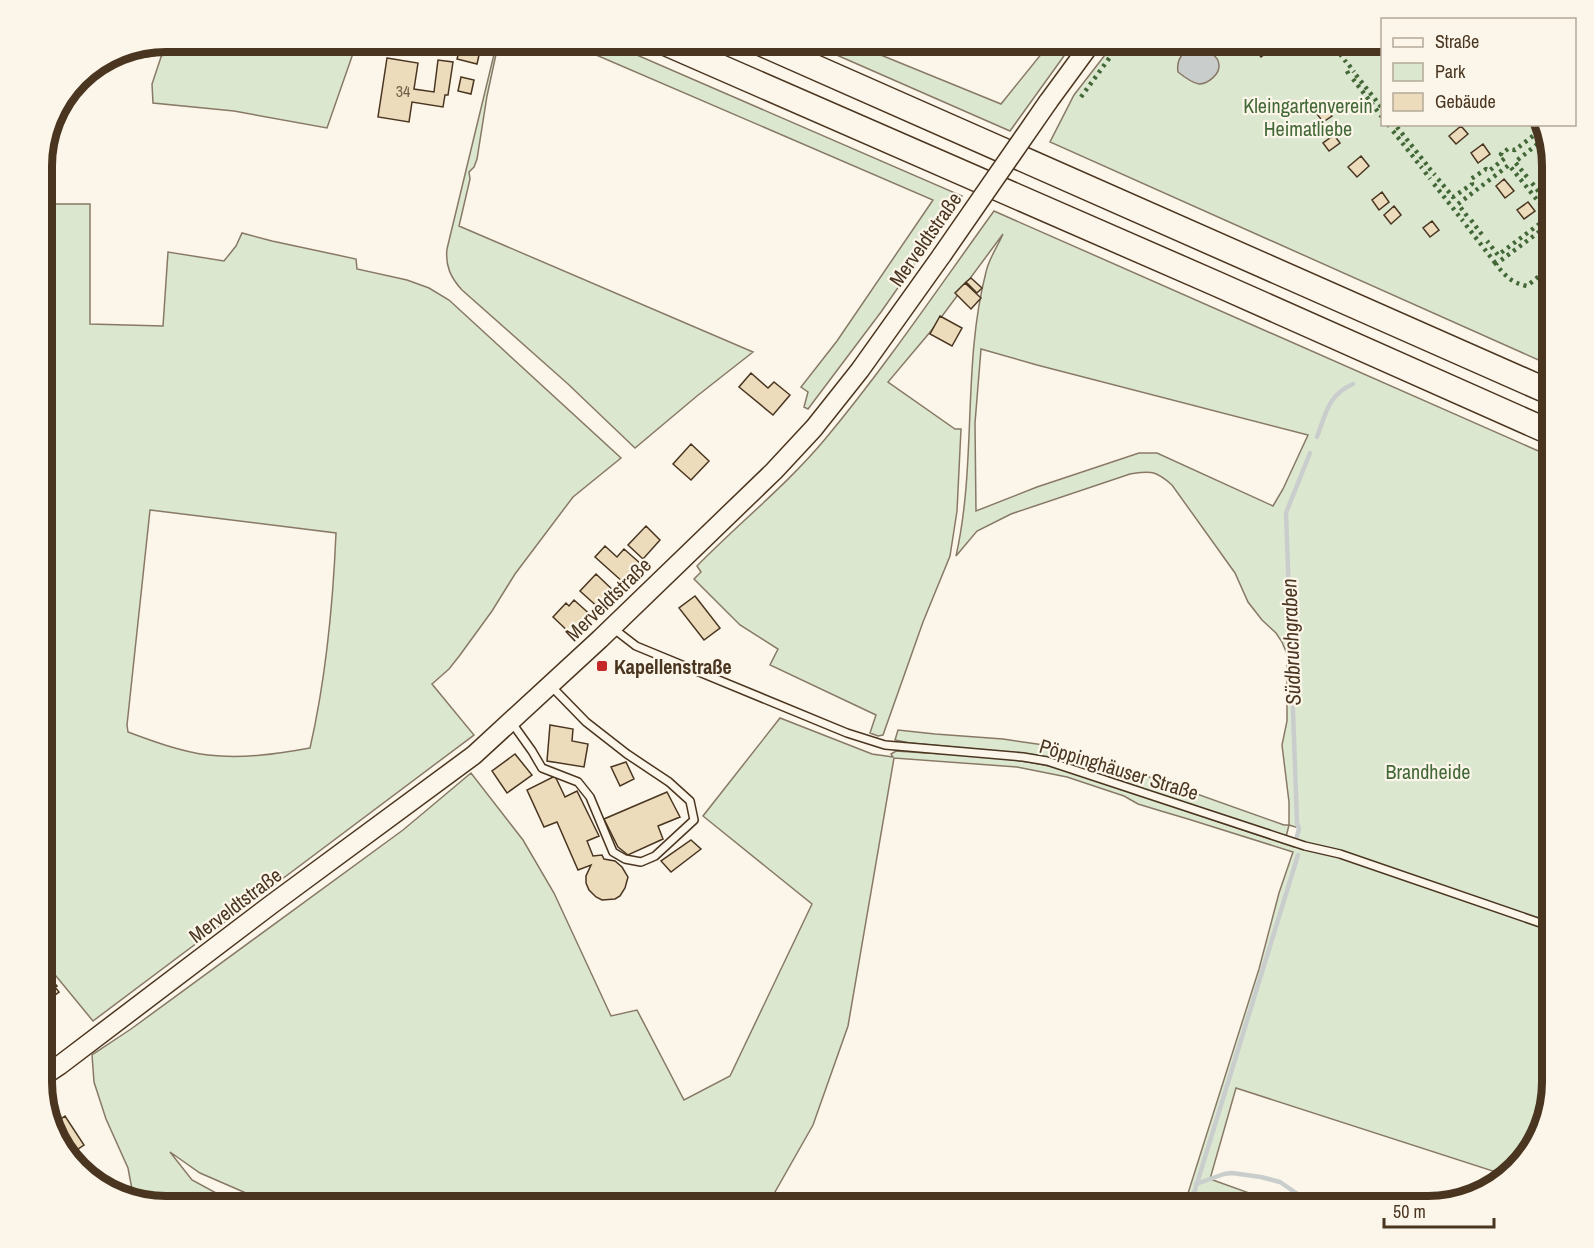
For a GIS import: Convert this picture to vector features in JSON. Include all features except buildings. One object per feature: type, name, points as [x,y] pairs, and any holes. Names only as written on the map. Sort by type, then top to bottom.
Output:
[{"type":"highway","points":[[686,52],[1542,429]]},
{"type":"highway","points":[[781,52],[1542,389]]},
{"type":"street","name":"Merveldtstraße","points":[[53,1070],[474,755],[612,627],[774,471],[814,428],[860,370],[1085,52]]},
{"type":"lane","name":"Pöppinghäuser Straße","points":[[612,627],[636,646],[847,733],[885,745],[1047,761],[1305,846],[1340,855],[1542,924]]},
{"type":"lane","points":[[511,722],[542,768],[578,782],[590,797],[614,852],[625,859],[640,862],[655,856],[694,820],[690,801],[669,782],[627,754],[586,722],[550,685]]},
{"type":"green space","points":[[163,52],[354,52],[327,128],[234,111],[153,103],[152,84]]},
{"type":"green space","points":[[495,52],[497,52],[477,159],[469,172],[470,179],[459,226],[753,352],[635,448],[568,384],[462,290],[450,271],[447,249]]},
{"type":"green space","points":[[589,52],[630,52],[962,196],[881,312],[808,409],[804,407],[808,392],[801,387],[837,341],[933,200]]},
{"type":"green space","points":[[830,52],[874,52],[1001,104],[1043,52],[1067,52],[1010,131]]},
{"type":"green space","name":"Kleingartenverein Heimatliebe","points":[[1107,52],[1381,52],[1381,126],[1534,126],[1538,137],[1542,167],[1542,362],[1050,142],[1074,95]]},
{"type":"green space","points":[[53,204],[90,204],[90,324],[163,326],[168,252],[224,261],[236,246],[242,233],[356,259],[357,269],[407,280],[429,288],[449,300],[621,458],[573,497],[515,574],[460,655],[449,669],[432,684],[474,735],[93,1021],[53,972]],"holes":[[[150,510],[336,533],[328,641],[310,748],[259,755],[208,755],[178,749],[128,732]]]},
{"type":"green space","name":"Brandheide","points":[[994,211],[1542,453],[1542,1081],[1541,1096],[1530,1132],[1513,1157],[1496,1172],[1236,1088],[1210,1179],[1257,1196],[1187,1196],[1259,969],[1279,893],[1293,852],[1138,804],[1124,796],[1067,777],[1017,767],[894,758],[848,1026],[813,1125],[773,1196],[253,1196],[200,1173],[170,1152],[192,1180],[221,1196],[167,1196],[132,1190],[128,1168],[106,1119],[94,1082],[92,1055],[403,830],[471,773],[523,840],[554,893],[611,1016],[637,1010],[684,1100],[730,1076],[812,904],[703,816],[780,718],[872,754],[893,757],[891,754],[896,751],[979,756],[1041,764],[1061,769],[1294,847],[1299,828],[1289,825],[1289,802],[1282,745],[1287,721],[1287,654],[1276,633],[1248,602],[1235,573],[1172,485],[1152,473],[1130,474],[1011,514],[977,531],[956,556],[966,485],[971,378],[979,307],[987,267],[1003,234],[931,331],[888,382],[955,429],[961,429],[957,511],[950,556],[923,622],[883,735],[870,733],[876,715],[770,665],[778,649],[740,625],[694,579],[701,572],[697,566],[811,455],[891,355]],"holes":[[[981,349],[1308,435],[1273,506],[1157,453],[1139,453],[1037,487],[976,511],[975,423]]]},
{"type":"green space","points":[[898,730],[1003,739],[1051,746],[1107,762],[1289,825],[1286,837],[1059,760],[1030,754],[895,740]]},
{"type":"shaded area","points":[[1185,52],[1210,52],[1218,61],[1219,68],[1210,80],[1199,84],[1178,72],[1181,56]]},
{"type":"waterway","name":"Südbruchgraben","points":[[1317,437],[1333,399],[1353,384]]},
{"type":"waterway","name":"Südbruchgraben","points":[[1297,836],[1299,829],[1286,513],[1310,453]]},
{"type":"waterway","name":"Südbruchgraben","points":[[1193,1196],[1298,855]]},
{"type":"waterway","points":[[1196,1184],[1232,1173],[1280,1182],[1300,1196]]},
{"type":"hedge","points":[[1081,97],[1114,52]]},
{"type":"hedge","points":[[1338,52],[1346,62]]},
{"type":"hedge","points":[[1349,65],[1354,72]]},
{"type":"hedge","points":[[1347,71],[1349,75]]},
{"type":"hedge","points":[[1356,75],[1381,107]]},
{"type":"hedge","points":[[1353,79],[1381,116]]},
{"type":"hedge","points":[[1397,127],[1427,165]]},
{"type":"hedge","points":[[1393,131],[1422,168]]},
{"type":"hedge","points":[[1438,179],[1453,197],[1472,184],[1471,179],[1486,169],[1489,171],[1505,158],[1501,154],[1508,149],[1515,150],[1536,133]]},
{"type":"hedge","points":[[1527,177],[1515,162],[1539,143]]},
{"type":"hedge","points":[[1467,216],[1458,204],[1509,165],[1542,206]]},
{"type":"hedge","points":[[1429,168],[1435,175]]},
{"type":"hedge","points":[[1425,172],[1430,179]]},
{"type":"hedge","points":[[1532,183],[1539,192]]},
{"type":"hedge","points":[[1434,184],[1463,221]]},
{"type":"hedge","points":[[1471,220],[1483,236]]},
{"type":"hedge","points":[[1487,241],[1498,255],[1542,222]]},
{"type":"hedge","points":[[1466,225],[1496,264]]},
{"type":"hedge","points":[[1542,230],[1496,264],[1509,278],[1527,286],[1542,274]]},
{"type":"place","name":"Kapellenstraße","points":[[602,666]]}]
